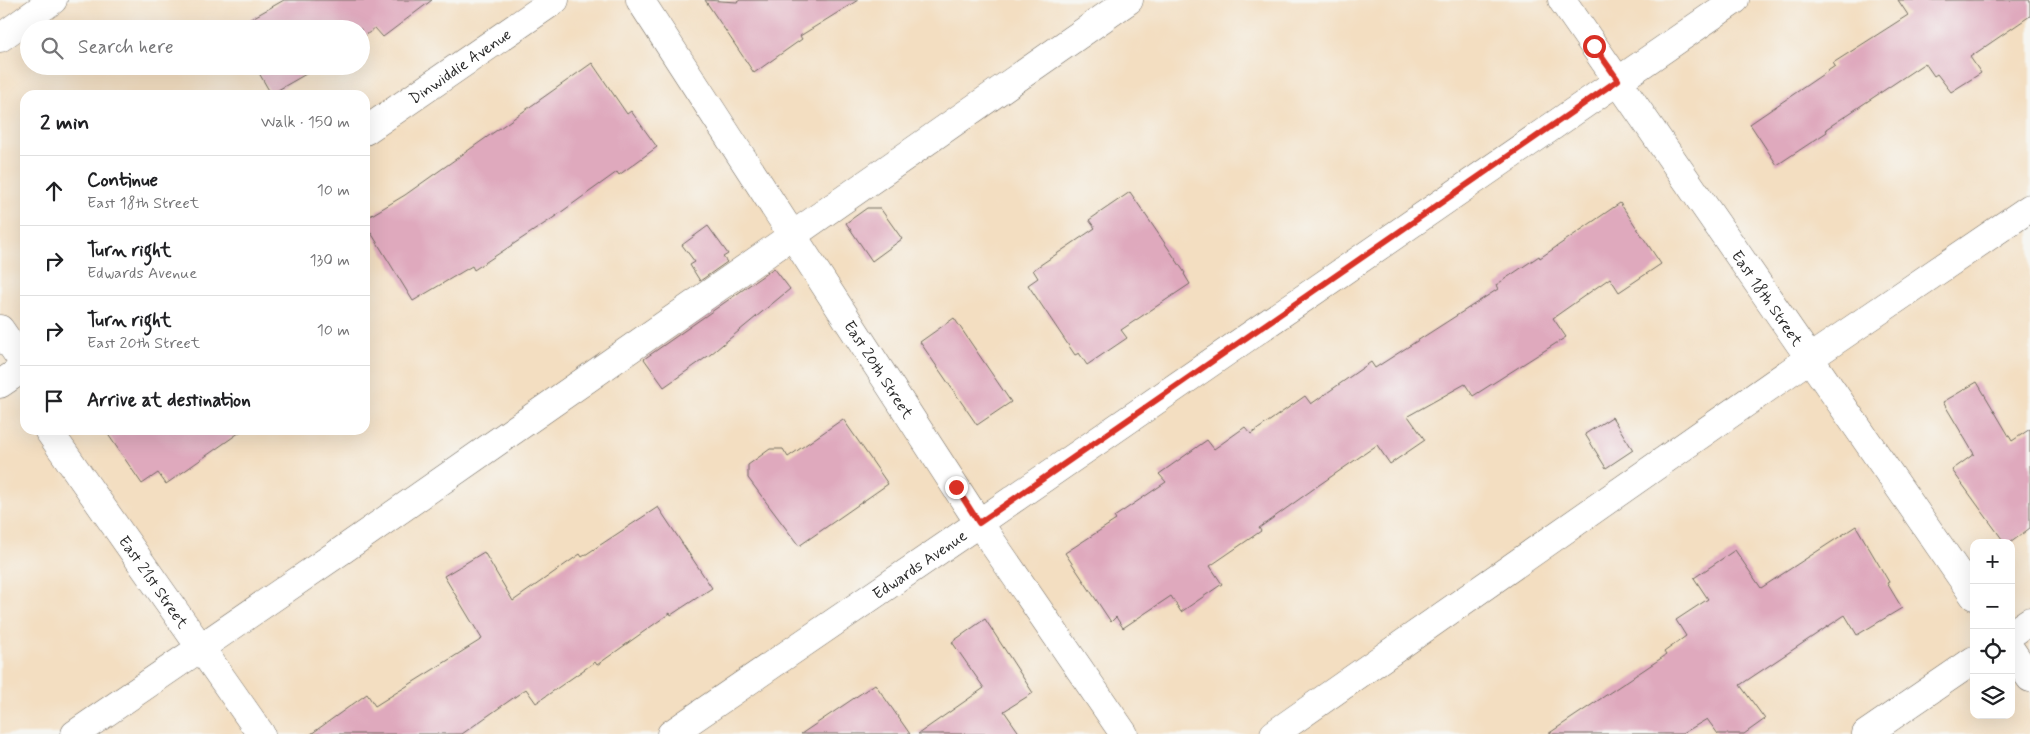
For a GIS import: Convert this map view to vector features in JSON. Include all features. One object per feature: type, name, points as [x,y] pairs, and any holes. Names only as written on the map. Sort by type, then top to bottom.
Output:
[{"type":"street","points":[[25,20],[53,0]]},
{"type":"street","name":"Dinwiddie Avenue","points":[[370,128],[555,0]]},
{"type":"street","name":"East 20th Street","points":[[640,0],[979,523],[1124,734]]},
{"type":"street","points":[[75,734],[793,236],[1128,0]]},
{"type":"street","name":"East 18th Street","points":[[1562,0],[1970,590]]},
{"type":"street","name":"Edwards Avenue","points":[[671,734],[1735,0]]},
{"type":"street","points":[[0,38],[20,24]]},
{"type":"street","points":[[1274,734],[1810,358],[2030,208]]},
{"type":"street","points":[[0,329],[20,359]]},
{"type":"street","points":[[0,384],[20,370]]},
{"type":"street","name":"East 21st Street","points":[[52,435],[261,734]]},
{"type":"street","points":[[2015,631],[2030,621]]},
{"type":"street","points":[[2015,656],[2030,678]]},
{"type":"street","points":[[1866,734],[1970,663]]},
{"type":"building","points":[[284,0],[432,0],[383,37],[375,28],[370,32],[370,20],[249,20]]},
{"type":"building","points":[[705,0],[737,2],[740,0],[858,0],[800,36],[802,39],[754,73]]},
{"type":"building","points":[[1898,0],[2030,0],[2030,16],[1970,57],[1981,73],[1951,92],[1937,74],[1934,76],[1925,63],[1826,129],[1827,132],[1777,165],[1750,124],[1835,66],[1833,63],[1908,15]]},
{"type":"building","points":[[592,63],[627,114],[631,111],[657,147],[619,175],[617,172],[553,218],[474,270],[472,266],[413,301],[370,231],[370,216],[405,195]]},
{"type":"building","points":[[260,75],[304,75],[278,90],[269,90]]},
{"type":"building","points":[[1130,192],[1185,273],[1190,284],[1121,330],[1127,338],[1087,365],[1079,353],[1075,355],[1028,285],[1038,278],[1033,270],[1095,228],[1089,220]]},
{"type":"building","points":[[1620,203],[1661,264],[1619,292],[1610,278],[1553,318],[1566,337],[1473,396],[1465,384],[1408,416],[1425,440],[1390,464],[1377,445],[1319,485],[1259,528],[1261,531],[1210,566],[1222,584],[1181,612],[1171,596],[1123,628],[1116,617],[1111,622],[1065,553],[1116,520],[1114,517],[1166,482],[1159,474],[1207,440],[1214,449],[1245,427],[1251,434],[1305,396],[1311,404],[1371,362],[1375,368],[1498,289],[1496,285],[1539,256],[1540,258]]},
{"type":"building","points":[[867,208],[880,208],[902,239],[872,261],[846,223]]},
{"type":"building","points":[[708,226],[728,254],[723,257],[727,262],[700,281],[690,265],[695,262],[682,245]]},
{"type":"building","points":[[774,268],[790,289],[711,354],[664,387],[644,359]]},
{"type":"building","points":[[954,318],[1011,402],[977,425],[920,342]]},
{"type":"building","points":[[1977,382],[2012,441],[2030,429],[2030,528],[2015,539],[2002,539],[1952,470],[1974,454],[1943,402]]},
{"type":"building","points":[[1612,417],[1633,450],[1606,468],[1585,434]]},
{"type":"building","points":[[843,419],[888,484],[799,546],[748,478],[748,465],[770,449],[783,449],[788,457]]},
{"type":"building","points":[[108,435],[236,435],[166,484],[158,473],[142,484]]},
{"type":"building","points":[[658,507],[712,588],[671,615],[670,613],[597,665],[595,662],[536,703],[526,689],[462,734],[311,734],[367,694],[375,706],[482,639],[444,576],[484,552],[513,601],[580,554],[582,557]]},
{"type":"building","points":[[1856,526],[1902,608],[1857,635],[1845,615],[1740,685],[1765,719],[1744,734],[1718,734],[1707,719],[1682,734],[1548,734],[1666,655],[1664,652],[1686,636],[1676,620],[1708,599],[1694,578],[1735,550],[1761,588]]},
{"type":"building","points":[[985,619],[1033,693],[1004,711],[1020,734],[918,734],[984,688],[952,642]]},
{"type":"building","points":[[875,684],[910,734],[801,734]]},
{"type":"route","points":[[956,487],[979,523],[1618,80],[1594,46]]}]
